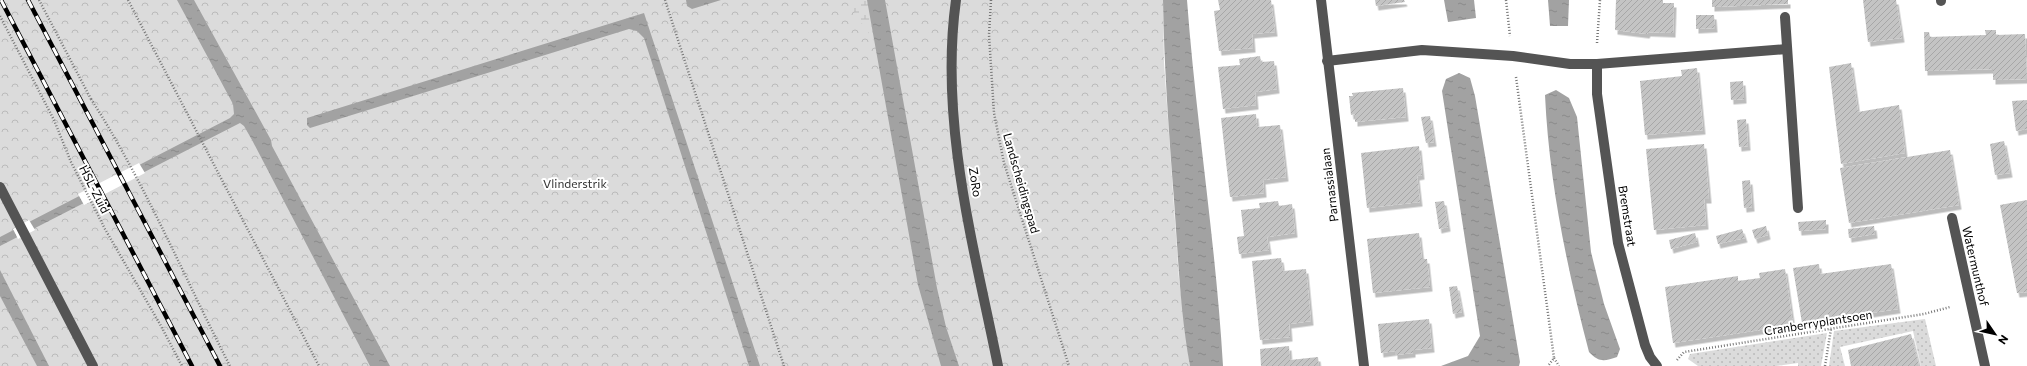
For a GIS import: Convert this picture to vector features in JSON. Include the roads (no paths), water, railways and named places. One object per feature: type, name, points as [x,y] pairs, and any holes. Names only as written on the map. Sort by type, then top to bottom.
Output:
[{"type":"street","name":"ZoRo","points":[[956,0],[952,23],[950,76],[953,122],[969,222],[998,366]]},
{"type":"street","name":"Parnassialaan","points":[[1320,0],[1364,366]]},
{"type":"street","points":[[1785,17],[1798,208]]},
{"type":"street","points":[[1327,61],[1422,50],[1513,56],[1570,64],[1597,64],[1787,48]]},
{"type":"street","name":"Bremstraat","points":[[1597,64],[1597,94],[1618,243],[1645,345],[1650,357],[1657,366]]},
{"type":"street","points":[[0,187],[93,366]]},
{"type":"street","name":"Watermunthof","points":[[1952,218],[1970,302],[1986,366]]},
{"type":"water","points":[[177,0],[194,0],[271,140],[272,146],[390,366],[370,366],[252,140],[244,126],[240,123],[0,246],[0,237],[230,118],[234,114],[233,104]]},
{"type":"water","points":[[686,0],[721,0],[692,9],[687,6]]},
{"type":"water","points":[[867,0],[885,0],[937,288],[946,327],[959,366],[941,366],[918,285]]},
{"type":"water","points":[[1163,0],[1187,0],[1195,92],[1216,274],[1223,366],[1190,366],[1180,283],[1164,50]]},
{"type":"water","points":[[1444,0],[1474,0],[1476,18],[1448,22]]},
{"type":"water","points":[[1548,0],[1569,0],[1568,26],[1550,26]]},
{"type":"water","points":[[644,13],[760,366],[749,366],[644,38],[637,31],[629,29],[310,128],[307,125],[307,118]]},
{"type":"water","points":[[1459,73],[1470,78],[1475,96],[1520,362],[1519,366],[1441,366],[1468,356],[1480,336],[1442,91],[1446,79]]},
{"type":"water","points":[[1556,90],[1569,98],[1577,117],[1591,252],[1604,304],[1620,349],[1617,357],[1609,359],[1602,360],[1596,358],[1589,352],[1566,257],[1550,160],[1545,95]]},
{"type":"water","points":[[0,270],[49,366],[37,366],[0,296]]},
{"type":"railway","points":[[1,0],[192,366]]},
{"type":"railway","points":[[28,0],[220,366]]},
{"type":"park label","name":"Vlinderstrik","points":[[575,183]]}]
